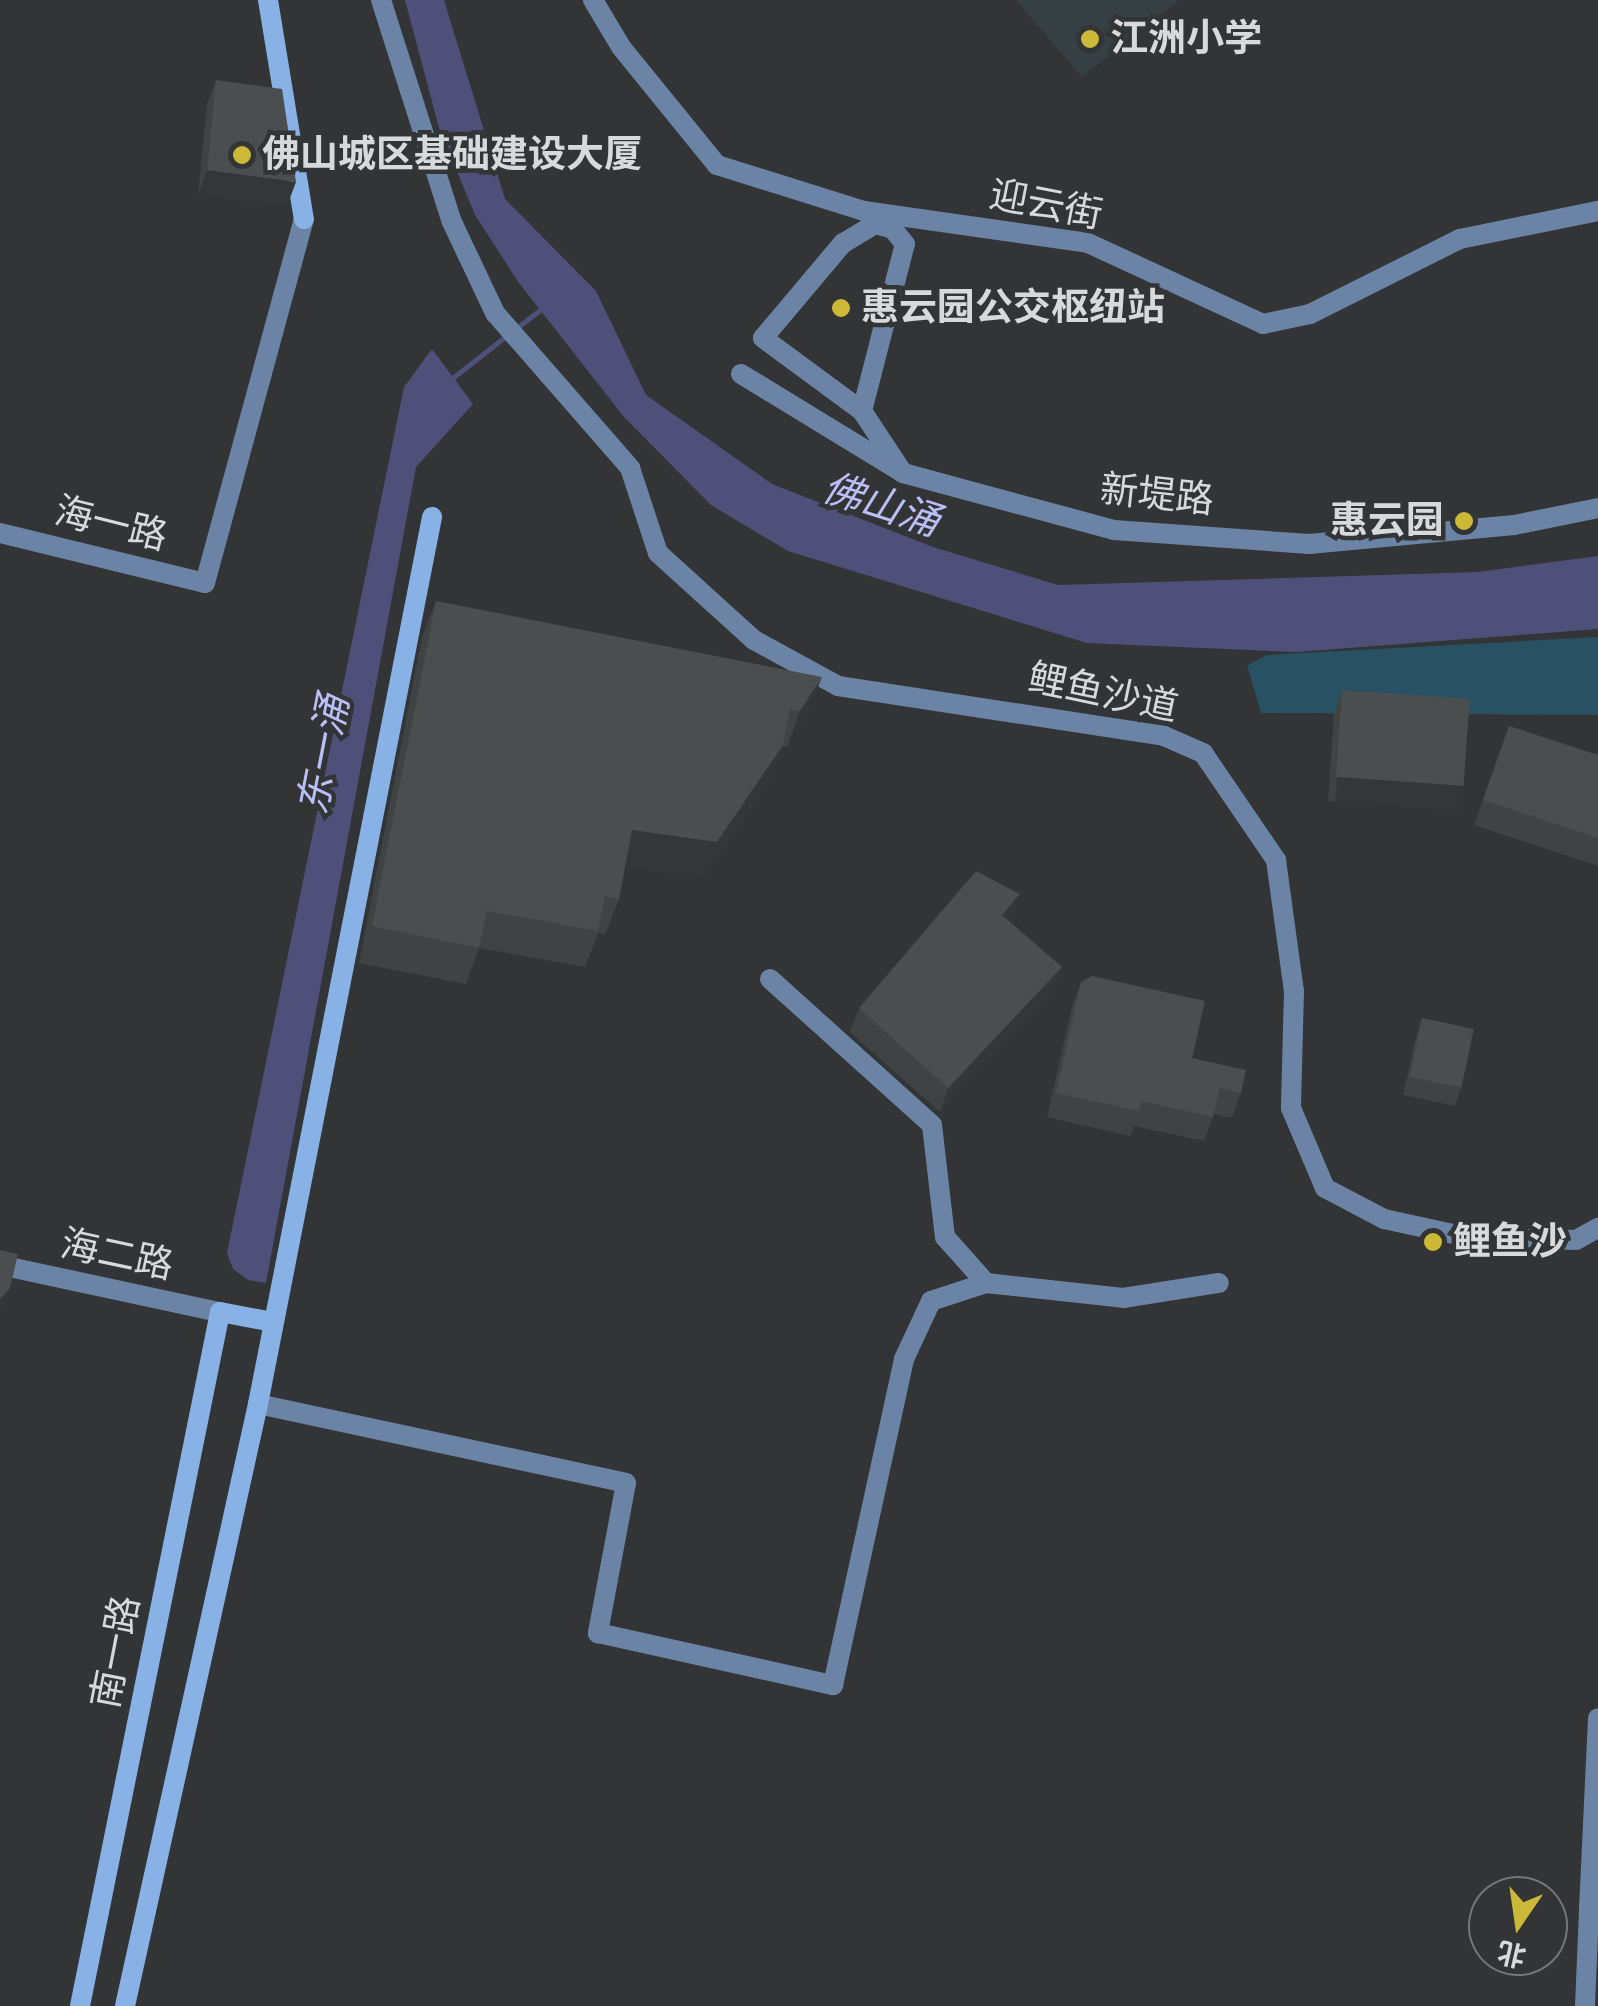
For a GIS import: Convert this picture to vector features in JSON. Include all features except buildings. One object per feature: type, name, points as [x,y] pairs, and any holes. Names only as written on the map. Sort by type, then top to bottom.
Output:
[{"type":"main road","points":[[268,0],[304,220]]},
{"type":"main road","points":[[125,2006],[258,1404],[432,517]]},
{"type":"main road","points":[[220,1312],[274,1322]]},
{"type":"main road","name":"南一路","points":[[80,2006],[220,1312]]},
{"type":"street","name":"鲤鱼沙道","points":[[381,0],[452,222],[504,323],[630,468],[658,553],[754,640],[838,686],[1164,736],[1203,753],[1276,860],[1294,992],[1291,1108],[1324,1188],[1384,1219],[1462,1236],[1576,1240],[1598,1228]]},
{"type":"street","name":"迎云街","points":[[593,0],[621,48],[718,165],[864,210],[1088,243],[1262,324],[1310,314],[1460,239],[1598,211]]},
{"type":"street","name":"海一路","points":[[0,534],[204,583],[304,220]]},
{"type":"street","points":[[862,411],[905,244],[893,229],[874,224],[843,243],[763,338],[862,411],[903,473]]},
{"type":"street","name":"新堤路","points":[[741,374],[903,473],[1114,530],[1309,544],[1514,525],[1598,508]]},
{"type":"street","points":[[770,980],[932,1125],[945,1237],[986,1283]]},
{"type":"street","name":"海二路","points":[[0,1266],[220,1312]]},
{"type":"street","points":[[258,1404],[626,1483],[598,1632],[833,1684],[904,1359],[931,1301],[986,1283],[1123,1298],[1219,1284]]},
{"type":"street","points":[[1585,2006],[1598,1718]]},
{"type":"shaded area","points":[[405,0],[444,0],[505,199],[596,291],[646,395],[772,484],[933,547],[1058,585],[1478,572],[1598,556],[1598,629],[1296,652],[1087,643],[788,551],[711,505],[624,417],[519,283],[475,215],[439,128]]},
{"type":"shaded area","name":"江洲小学","points":[[1016,0],[1179,0],[1082,77]]},
{"type":"shaded area","points":[[432,349],[473,404],[416,467],[266,1283],[248,1280],[233,1269],[227,1253],[404,387]]},
{"type":"shaded area","points":[[1598,637],[1598,715],[1261,713],[1247,665],[1267,655]]},
{"type":"waterway","name":"东一涌","points":[[514,330],[545,306]]},
{"type":"waterway","name":"东一涌","points":[[451,379],[506,336]]},
{"type":"place","name":"江洲小学","points":[[1090,39]]},
{"type":"place","name":"佛山城区基础建设大厦","points":[[242,155]]},
{"type":"place","name":"惠云园公交枢纽站","points":[[841,308]]},
{"type":"place","name":"惠云园","points":[[1464,521]]},
{"type":"place","name":"鲤鱼沙","points":[[1433,1242]]},
{"type":"water label","name":"佛山涌","points":[[881,505]]}]
